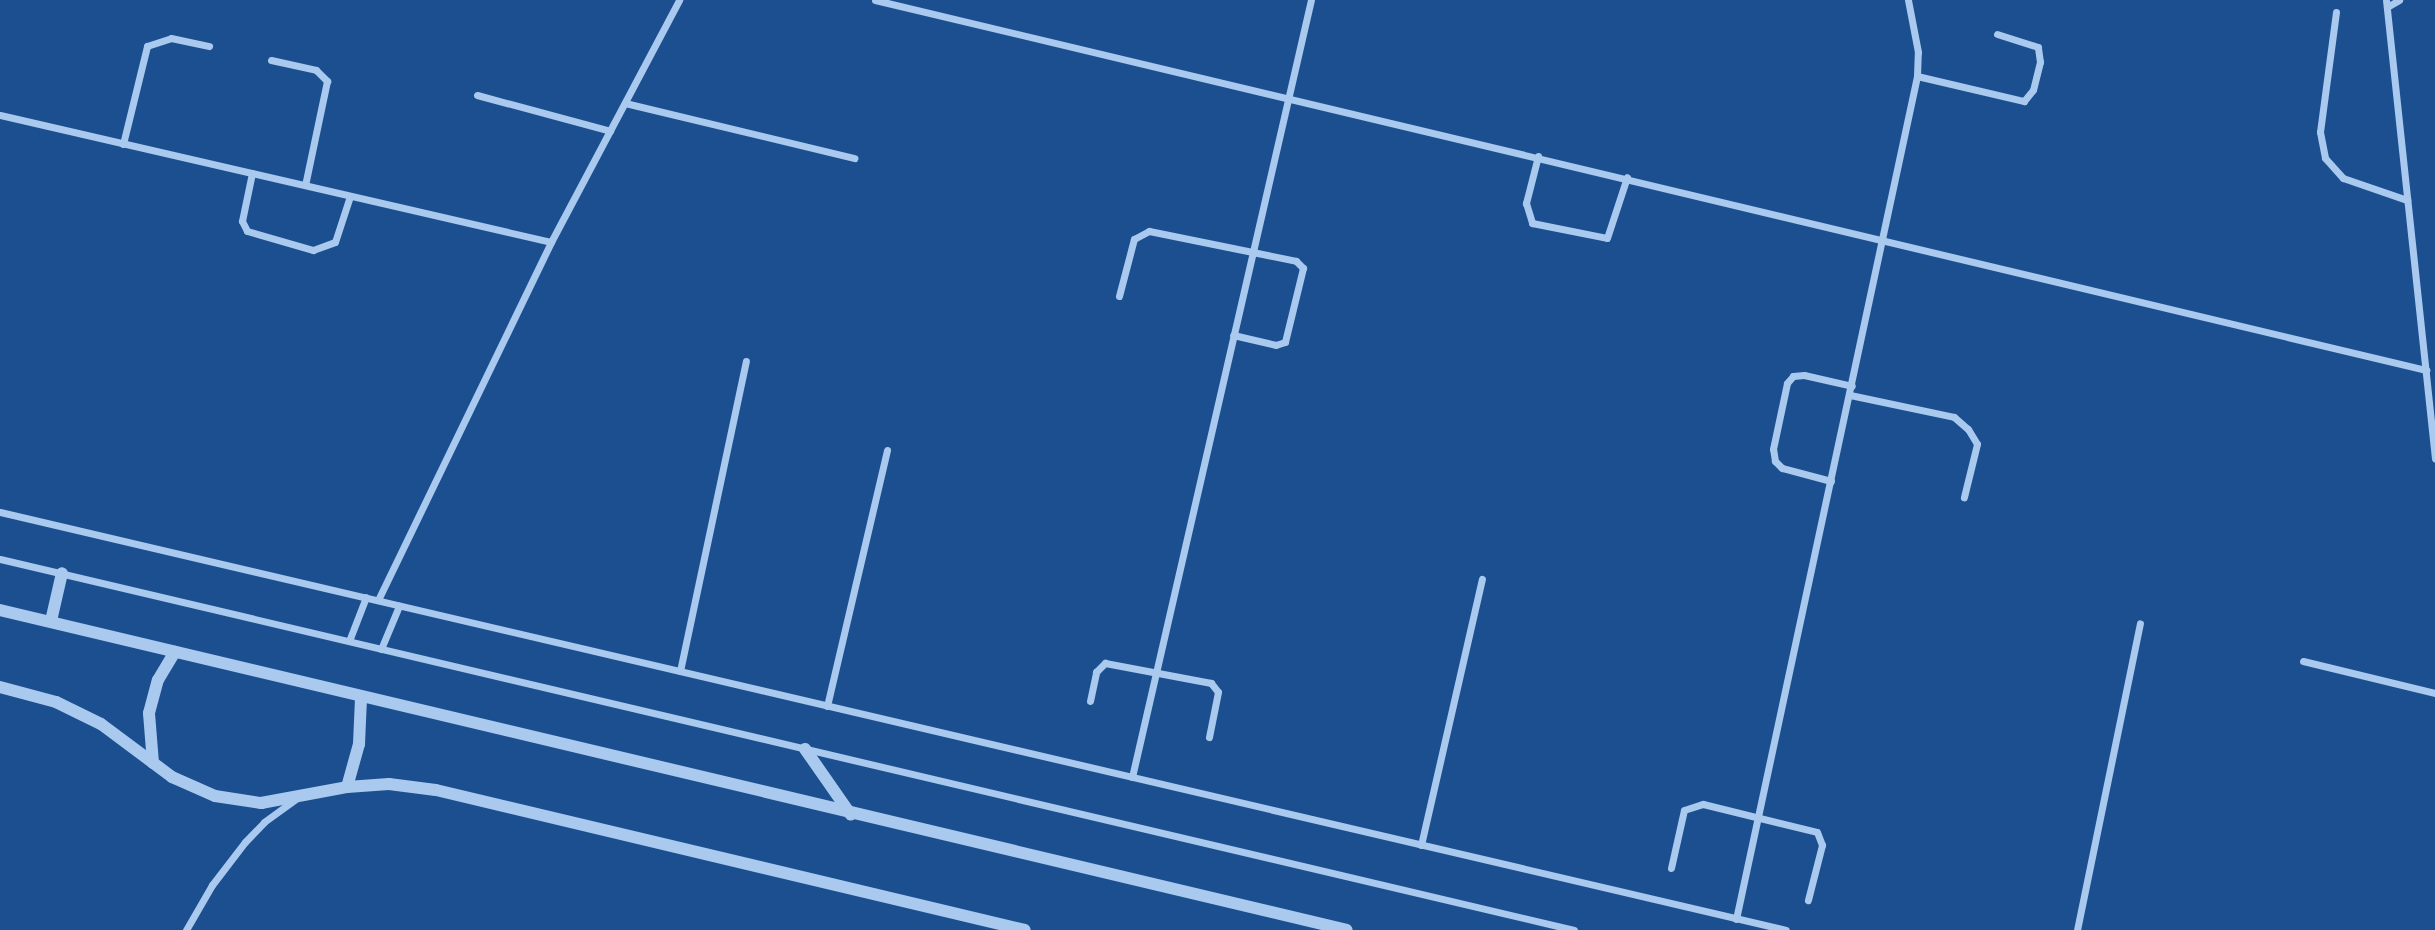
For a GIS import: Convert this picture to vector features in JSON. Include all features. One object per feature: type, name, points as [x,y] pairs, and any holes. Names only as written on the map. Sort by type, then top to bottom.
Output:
[{"type":"street","points":[[378,600],[551,242],[679,0]]},
{"type":"street","points":[[875,0],[1884,238],[2426,370]]},
{"type":"street","points":[[1132,777],[1311,0]]},
{"type":"street","points":[[1736,919],[1917,76],[1918,52],[1908,0]]},
{"type":"street","points":[[2399,0],[2386,3],[2435,458]]},
{"type":"street","points":[[2336,12],[2319,132],[2325,158],[2343,178],[2407,200]]},
{"type":"street","points":[[1917,76],[2024,100],[2033,90],[2040,62],[2038,47],[1997,34]]},
{"type":"street","points":[[123,144],[147,46],[171,38],[209,46]]},
{"type":"street","points":[[271,60],[316,70],[327,80],[305,185]]},
{"type":"street","points":[[477,95],[610,131]]},
{"type":"street","points":[[625,103],[854,158]]},
{"type":"street","points":[[0,115],[551,242]]},
{"type":"street","points":[[1538,156],[1526,203],[1532,223],[1607,238],[1627,177]]},
{"type":"street","points":[[253,173],[243,220],[247,231],[313,250],[335,242],[350,196]]},
{"type":"street","points":[[1119,296],[1134,239],[1149,231],[1296,261],[1303,268],[1303,278],[1285,342],[1276,345],[1233,335]]},
{"type":"street","points":[[680,671],[746,361]]},
{"type":"street","points":[[1831,481],[1782,468],[1775,461],[1773,449],[1787,383],[1793,376],[1804,375],[1852,386]]},
{"type":"street","points":[[1850,395],[1954,417],[1969,429],[1977,444],[1964,497]]},
{"type":"street","points":[[827,706],[887,450]]},
{"type":"street","points":[[0,512],[1786,930]]},
{"type":"street","points":[[0,559],[1574,930]]},
{"type":"street","points":[[51,621],[62,573]]},
{"type":"street","points":[[1421,845],[1482,579]]},
{"type":"street","points":[[349,641],[366,597]]},
{"type":"street","points":[[381,649],[399,606]]},
{"type":"street","points":[[0,610],[851,815],[1347,930]]},
{"type":"street","points":[[2077,930],[2140,623]]},
{"type":"street","points":[[153,763],[148,730],[152,696],[175,652]]},
{"type":"street","points":[[2303,661],[2435,693]]},
{"type":"street","points":[[1090,701],[1101,664],[1156,672],[1216,686],[1209,737]]},
{"type":"street","points":[[0,687],[56,702],[101,724],[153,763],[215,796],[261,803],[296,799],[347,787],[389,785],[436,790],[1025,930]]},
{"type":"street","points":[[347,787],[359,744],[361,698]]},
{"type":"street","points":[[805,749],[851,815]]},
{"type":"street","points":[[186,930],[212,885],[245,842],[296,799]]},
{"type":"street","points":[[1671,868],[1688,806],[1698,803],[1758,817],[1819,836],[1822,845],[1808,900]]}]
